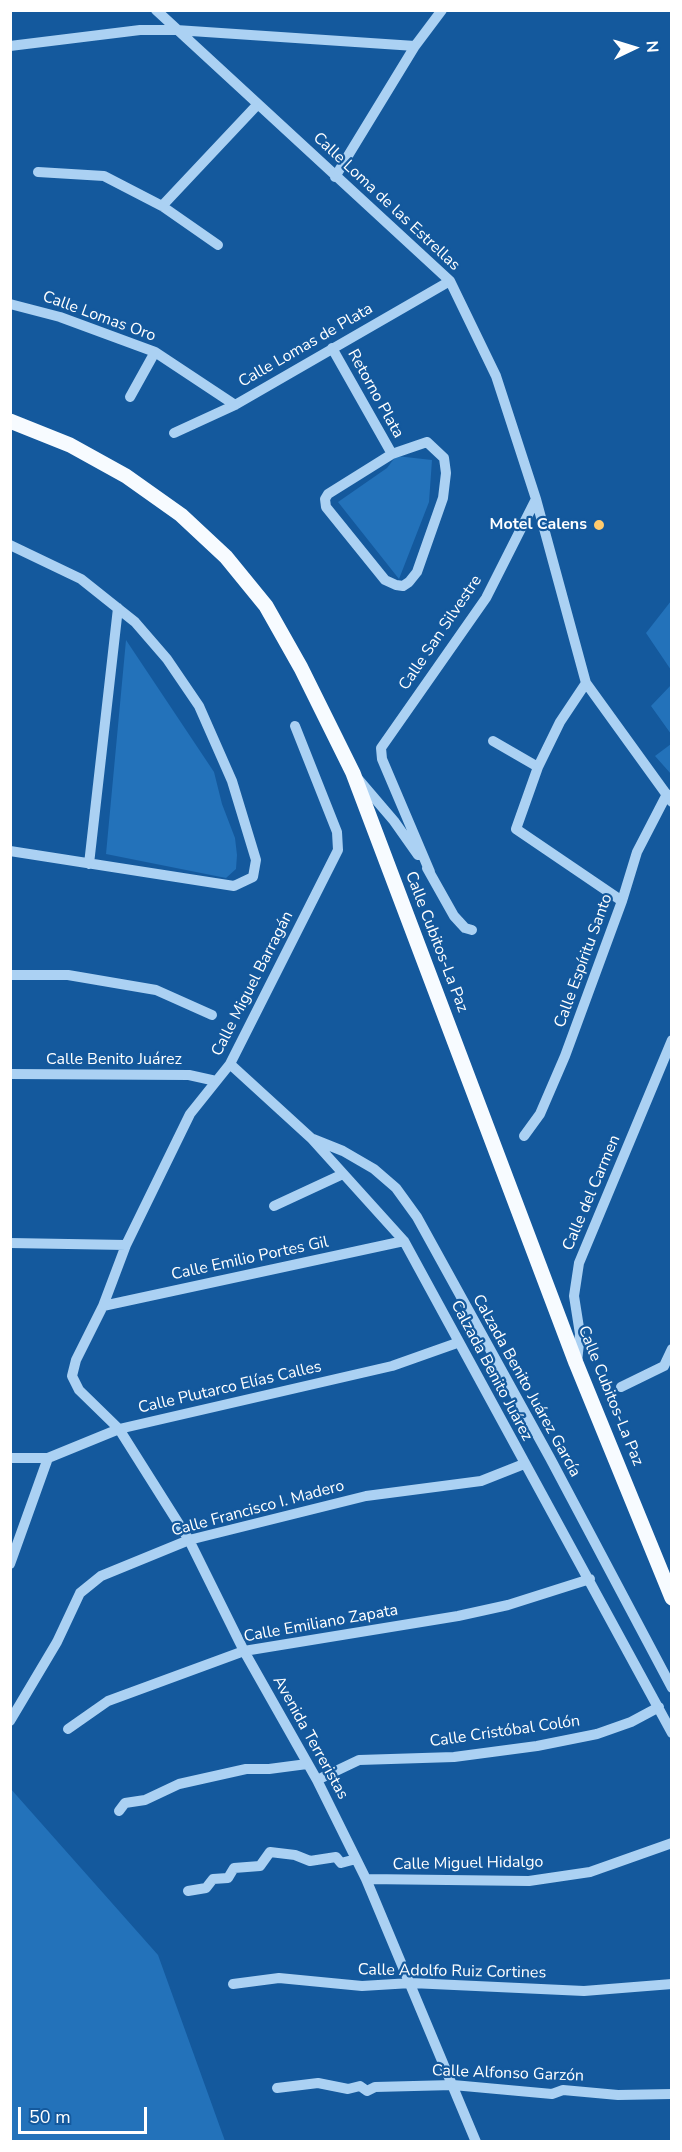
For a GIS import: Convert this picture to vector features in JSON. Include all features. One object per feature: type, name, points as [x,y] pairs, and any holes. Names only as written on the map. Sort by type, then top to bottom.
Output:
[{"type":"main road","name":"Calle Cubitos-La Paz","points":[[10,421],[70,445],[126,476],[182,515],[226,557],[266,606],[301,668],[353,773],[576,1363],[672,1598]]},
{"type":"street","name":"Calle Loma de las Estrellas","points":[[156,10],[450,281],[496,376],[536,499],[586,683]]},
{"type":"street","points":[[335,177],[414,46],[442,10]]},
{"type":"street","points":[[10,46],[140,30],[176,30],[414,46]]},
{"type":"street","points":[[162,206],[258,104]]},
{"type":"street","points":[[38,172],[104,176],[162,206],[218,245]]},
{"type":"street","name":"Calle Lomas de Plata","points":[[174,433],[235,405],[450,281]]},
{"type":"street","name":"Calle Lomas Oro","points":[[10,304],[60,317],[154,352],[235,405]]},
{"type":"street","name":"Retorno Plata","points":[[332,348],[392,454]]},
{"type":"street","points":[[130,397],[154,352]]},
{"type":"street","name":"Retorno Plata","points":[[428,442],[444,458],[446,473],[443,498],[417,572],[403,585],[385,580],[326,507],[325,499],[328,494],[392,454],[428,442]]},
{"type":"street","name":"Calle San Silvestre","points":[[430,872],[382,759],[381,748],[486,598],[536,499]]},
{"type":"street","points":[[10,544],[81,579],[135,622],[167,659],[199,706],[232,781],[256,860],[253,878],[234,886],[10,851]]},
{"type":"street","points":[[89,864],[118,608]]},
{"type":"street","points":[[622,902],[516,829],[538,767],[560,722],[586,683],[669,798]]},
{"type":"street","name":"Calle Miguel Barragán","points":[[72,1376],[76,1360],[102,1306],[126,1245],[190,1114],[230,1064],[338,850],[337,832],[295,726]]},
{"type":"street","points":[[493,741],[538,767]]},
{"type":"street","points":[[353,773],[394,821],[430,872],[454,916],[465,928],[472,930]]},
{"type":"street","name":"Calle Espíritu Santo","points":[[524,1136],[540,1114],[565,1056],[622,902],[637,852],[669,798]]},
{"type":"street","points":[[10,975],[68,975],[156,990],[212,1015]]},
{"type":"street","name":"Calle del Carmen","points":[[576,1363],[580,1334],[574,1296],[579,1263],[672,1040]]},
{"type":"street","name":"Calzada Benito Juárez","points":[[230,1064],[311,1138],[404,1241],[672,1733]]},
{"type":"street","name":"Calle Benito Juárez","points":[[10,1074],[189,1075],[216,1081]]},
{"type":"street","name":"Calzada Benito Juárez García","points":[[311,1138],[343,1151],[374,1169],[396,1188],[417,1217],[550,1458],[672,1688]]},
{"type":"street","points":[[274,1206],[343,1174]]},
{"type":"street","name":"Calle Emilio Portes Gil","points":[[102,1306],[404,1241]]},
{"type":"street","points":[[10,1243],[126,1245]]},
{"type":"street","name":"Calle Plutarco Elías Calles","points":[[10,1458],[48,1458],[119,1430],[392,1366],[458,1343]]},
{"type":"street","points":[[621,1387],[664,1366],[672,1349]]},
{"type":"street","name":"Avenida Terreristas","points":[[72,1376],[79,1390],[119,1430],[189,1540],[244,1651],[317,1780],[366,1879],[476,2142]]},
{"type":"street","points":[[10,1564],[48,1458]]},
{"type":"street","name":"Calle Francisco I. Madero","points":[[10,1721],[57,1642],[80,1593],[101,1576],[189,1540],[366,1496],[482,1481],[524,1464]]},
{"type":"street","name":"Calle Emiliano Zapata","points":[[68,1729],[108,1701],[244,1651],[458,1616],[508,1605],[590,1579]]},
{"type":"street","name":"Calle Cristóbal Colón","points":[[317,1780],[359,1760],[454,1756],[537,1746],[597,1734],[631,1722],[659,1707]]},
{"type":"street","points":[[119,1811],[125,1803],[145,1800],[179,1784],[246,1769],[270,1769],[306,1764]]},
{"type":"street","name":"Calle Miguel Hidalgo","points":[[366,1879],[529,1881],[590,1872],[672,1843]]},
{"type":"street","points":[[188,1891],[206,1888],[213,1879],[228,1878],[234,1868],[260,1866],[270,1852],[295,1855],[310,1861],[336,1857],[341,1863],[356,1859]]},
{"type":"street","name":"Calle Adolfo Ruiz Cortines","points":[[233,1984],[279,1978],[362,1986],[411,1983],[584,1991],[672,1984]]},
{"type":"street","name":"Calle Alfonso Garzón","points":[[277,2088],[318,2083],[348,2090],[360,2086],[367,2091],[375,2087],[453,2085],[552,2094],[563,2090],[618,2095],[672,2094]]},
{"type":"shaded area","points":[[396,456],[432,460],[429,502],[399,579],[338,502],[387,468]]},
{"type":"shaded area","points":[[671,601],[671,670],[646,633]]},
{"type":"shaded area","points":[[126,640],[214,772],[222,804],[235,838],[237,855],[236,869],[226,878],[106,854]]},
{"type":"shaded area","points":[[671,685],[671,734],[651,706]]},
{"type":"shaded area","points":[[671,744],[671,774],[655,756]]},
{"type":"shaded area","points":[[10,1788],[158,1955],[225,2141],[11,2141]]},
{"type":"place","name":"Motel Calens","points":[[599,525]]}]
